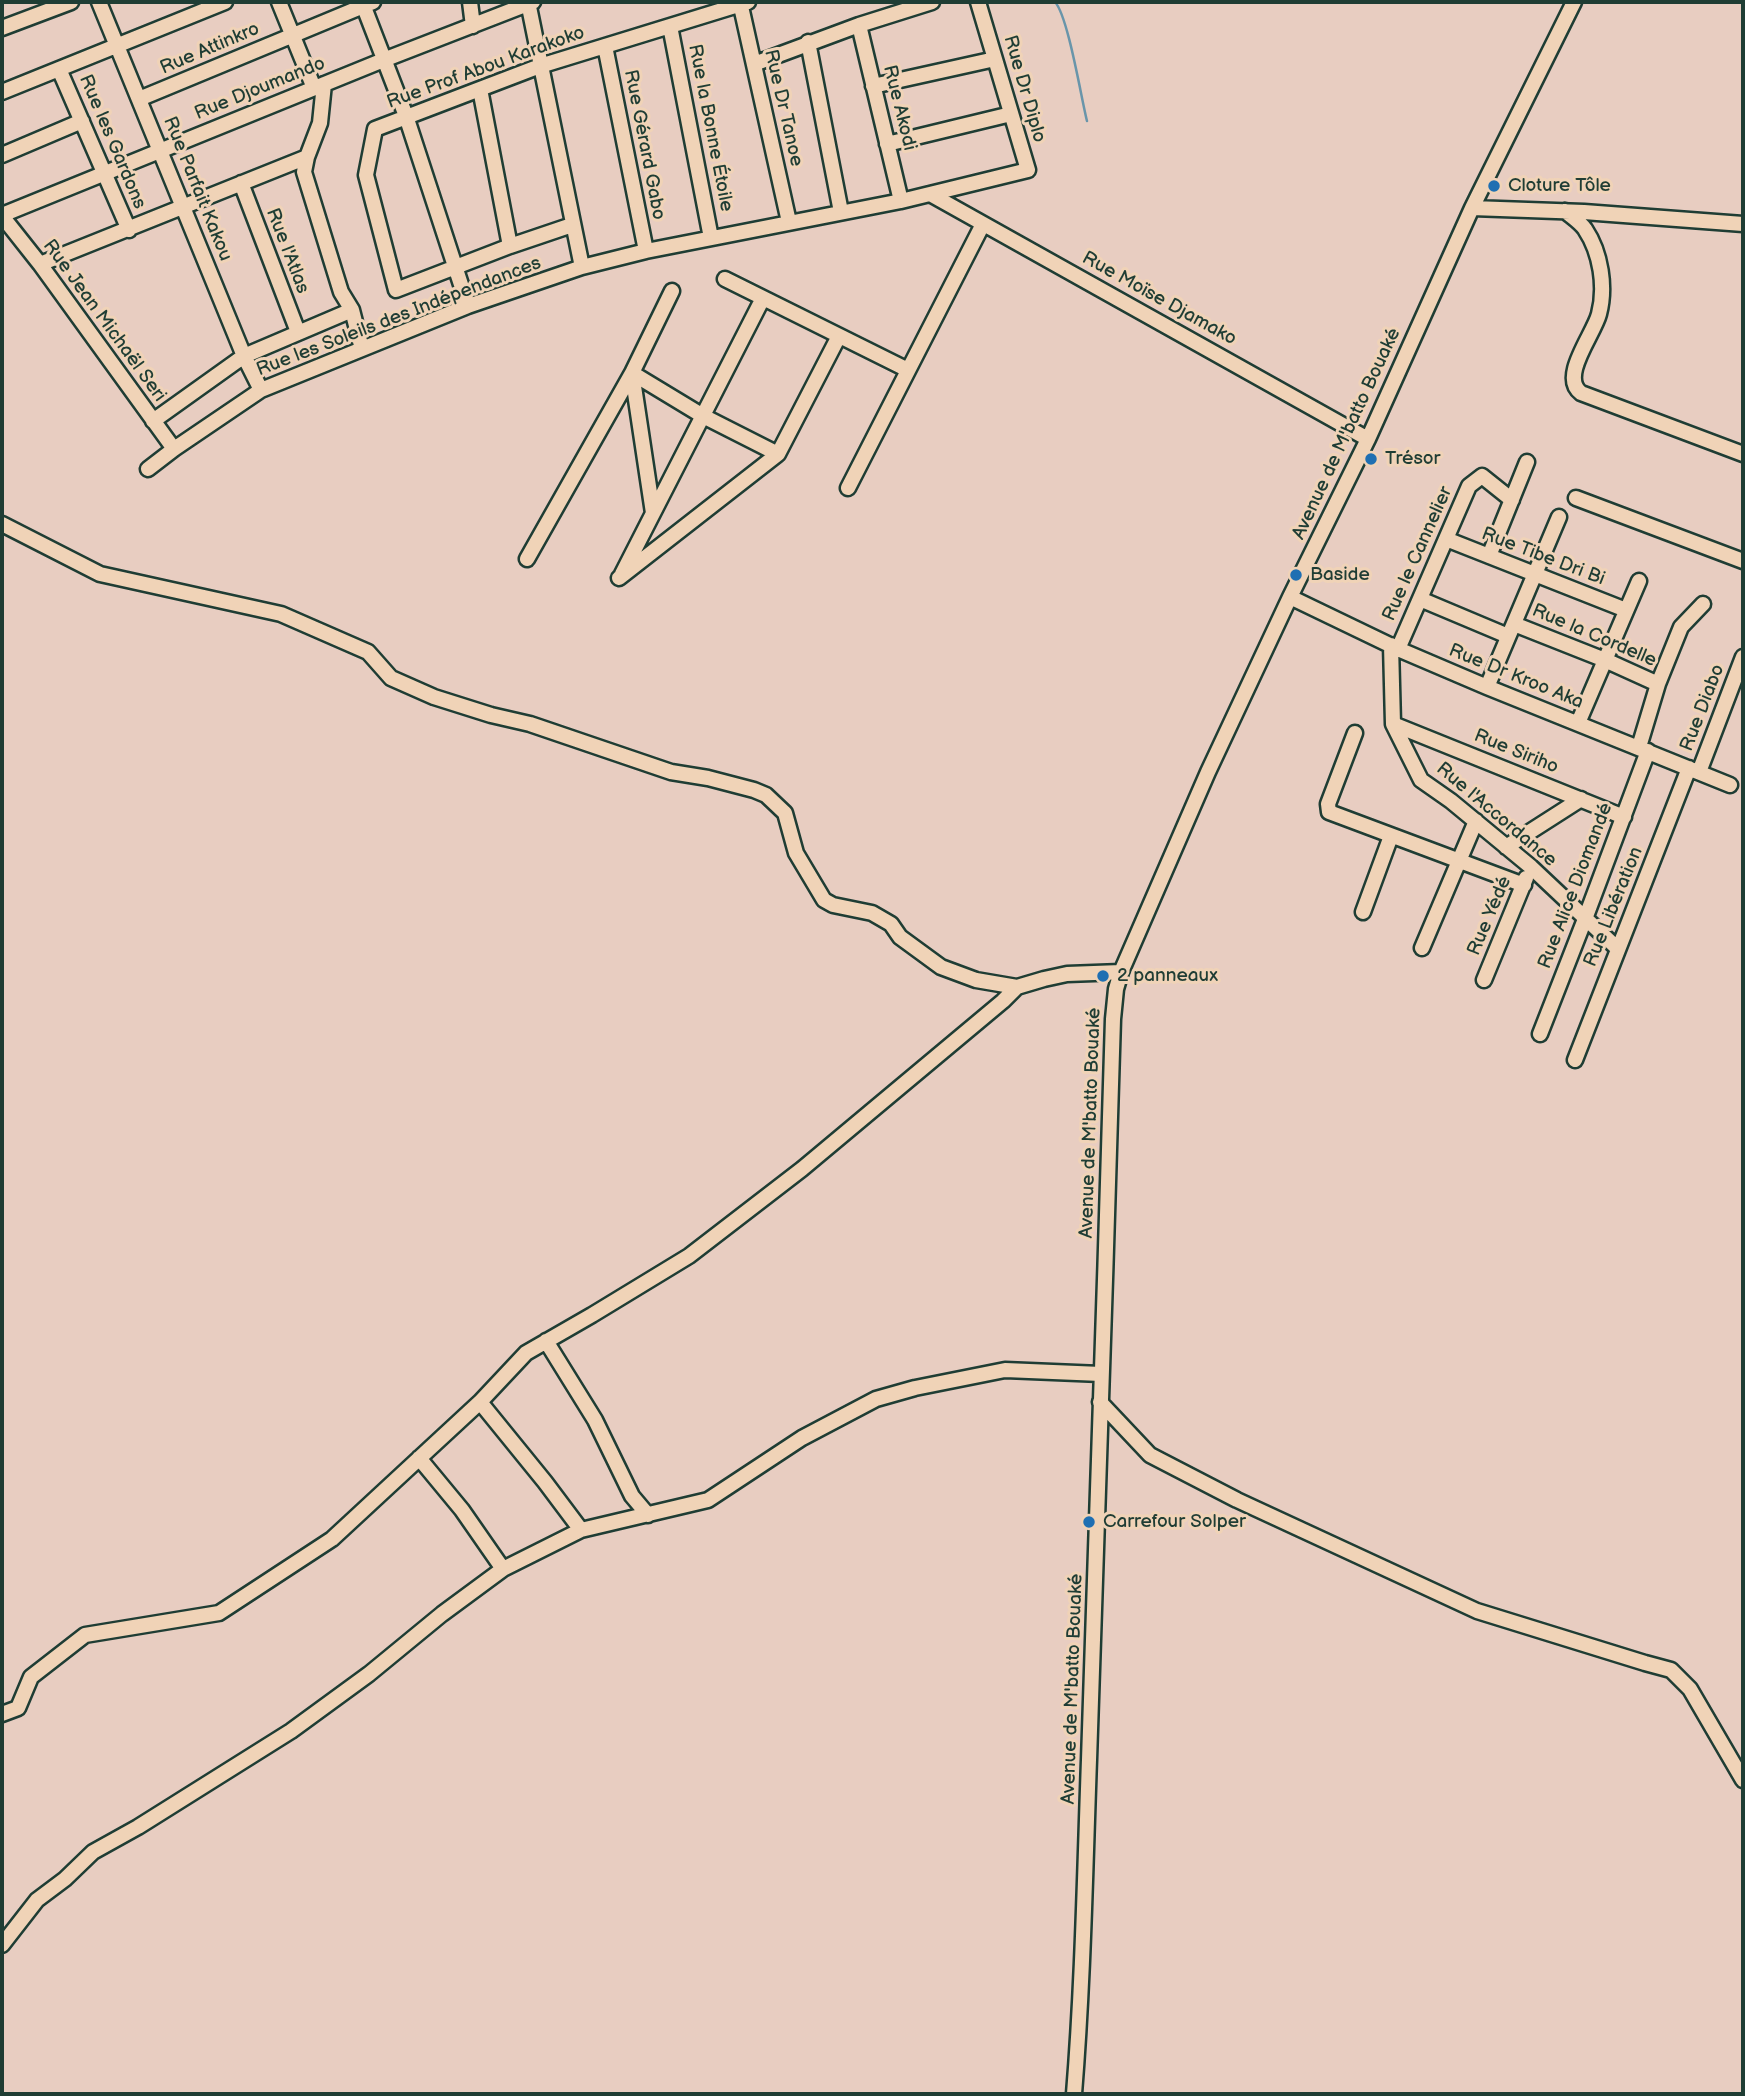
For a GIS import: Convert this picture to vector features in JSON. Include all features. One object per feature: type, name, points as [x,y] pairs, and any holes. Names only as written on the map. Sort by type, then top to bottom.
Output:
[{"type":"street","points":[[2,28],[71,2]]},
{"type":"street","name":"Rue Parfait Kakou","points":[[99,2],[244,356],[261,390]]},
{"type":"street","points":[[2,92],[225,2]]},
{"type":"street","points":[[279,2],[319,86],[320,123],[304,172],[341,292],[352,310],[362,349]]},
{"type":"street","points":[[470,2],[472,26]]},
{"type":"street","points":[[530,2],[540,66],[582,267]]},
{"type":"street","name":"Rue Djoumando","points":[[2,216],[530,2]]},
{"type":"street","points":[[754,64],[859,25],[932,2]]},
{"type":"street","name":"Rue Dr Diplo","points":[[930,194],[1028,170],[978,2]]},
{"type":"street","name":"Avenue de M'batto Bouaké","points":[[1074,2094],[1081,2004],[1116,989],[1208,772],[1368,439],[1472,208],[1574,2]]},
{"type":"street","points":[[367,3],[468,306]]},
{"type":"street","name":"Rue Attinkro","points":[[139,99],[367,3]]},
{"type":"street","name":"Rue Prof Abou Karakoko","points":[[572,225],[396,290],[366,175],[375,129],[540,66],[743,3]]},
{"type":"street","name":"Rue Dr Tanoe","points":[[743,3],[789,222]]},
{"type":"street","name":"Rue Akodi","points":[[859,25],[901,201]]},
{"type":"street","name":"Rue la Bonne Étoile","points":[[670,26],[711,238]]},
{"type":"street","points":[[808,43],[841,212]]},
{"type":"street","name":"Rue Gérard Gabo","points":[[605,46],[646,251]]},
{"type":"street","points":[[873,86],[995,59]]},
{"type":"street","name":"Rue les Gardons","points":[[59,69],[129,230]]},
{"type":"street","points":[[480,89],[510,246]]},
{"type":"street","points":[[887,144],[1011,114]]},
{"type":"street","points":[[2,155],[82,121]]},
{"type":"street","points":[[40,264],[307,157]]},
{"type":"street","name":"Rue l'Atlas","points":[[241,183],[298,332]]},
{"type":"street","name":"Rue les Soleils des Indépendances","points":[[148,470],[174,449],[261,390],[468,306],[582,267],[646,251],[930,194]]},
{"type":"street","name":"Rue Moïse Djamako","points":[[930,194],[1368,439]]},
{"type":"street","points":[[1472,208],[1565,211],[1743,224]]},
{"type":"street","points":[[1565,211],[1584,227],[1596,248],[1601,277],[1599,315],[1575,367],[1572,379],[1575,388],[1581,393],[1743,454]]},
{"type":"street","name":"Rue Jean Michaël Seri","points":[[2,216],[174,449]]},
{"type":"street","points":[[848,488],[984,223]]},
{"type":"street","points":[[725,279],[908,370]]},
{"type":"street","points":[[527,559],[632,373],[672,291]]},
{"type":"street","points":[[763,298],[619,578],[778,454],[839,336]]},
{"type":"street","points":[[153,421],[244,356],[352,310]]},
{"type":"street","points":[[632,373],[703,416],[778,454]]},
{"type":"street","points":[[632,373],[653,513]]},
{"type":"street","points":[[1489,556],[1527,462]]},
{"type":"street","name":"Rue le Cannelier","points":[[1394,647],[1420,598],[1469,486],[1482,476],[1512,500]]},
{"type":"street","points":[[1576,498],[1743,561]]},
{"type":"street","points":[[1487,687],[1559,517]]},
{"type":"street","points":[[2,524],[100,574],[281,614],[368,652],[391,678],[434,697],[530,724],[671,772],[708,778],[766,795],[785,813],[796,853],[824,900],[833,905],[872,913],[891,924],[900,937],[941,967],[976,980],[1017,988],[1067,974],[1121,972]]},
{"type":"street","name":"Rue Tibe Dri Bi","points":[[1446,539],[1626,610]]},
{"type":"street","points":[[1578,723],[1639,581]]},
{"type":"street","name":"Rue Dr Kroo Aka","points":[[1290,597],[1394,647],[1487,687],[1730,785]]},
{"type":"street","name":"Rue la Cordelle","points":[[1420,598],[1605,660],[1658,684]]},
{"type":"street","name":"Rue Alice Diomandé","points":[[1540,1034],[1624,817],[1658,684],[1681,627],[1703,604]]},
{"type":"street","name":"Rue l'Accordance","points":[[1394,647],[1393,723],[1421,780],[1451,800],[1531,867],[1618,949]]},
{"type":"street","name":"Rue Diabo","points":[[1694,770],[1743,657]]},
{"type":"street","name":"Rue Siriho","points":[[1393,723],[1624,817]]},
{"type":"street","points":[[1355,733],[1328,804],[1329,812],[1524,885]]},
{"type":"street","name":"Rue Libération","points":[[1575,1060],[1618,949],[1694,770]]},
{"type":"street","points":[[1506,846],[1581,799]]},
{"type":"street","points":[[1422,948],[1476,821]]},
{"type":"street","points":[[1363,912],[1391,836]]},
{"type":"street","name":"Rue Yédé","points":[[1484,980],[1531,867]]},
{"type":"street","points":[[2,1714],[18,1708],[31,1677],[85,1636],[219,1613],[332,1539],[480,1402],[526,1353],[689,1256],[802,1169],[1017,988]]},
{"type":"street","points":[[546,1341],[595,1420],[632,1496],[648,1515]]},
{"type":"street","points":[[2,1945],[37,1900],[65,1879],[93,1852],[138,1828],[291,1731],[503,1569],[581,1530],[708,1500],[802,1438],[876,1399],[915,1388],[1005,1370],[1101,1374]]},
{"type":"street","points":[[480,1402],[581,1530]]},
{"type":"street","points":[[1100,1402],[1150,1455],[1237,1500],[1477,1611],[1671,1670],[1690,1689],[1743,1780]]},
{"type":"street","points":[[419,1458],[462,1510],[503,1569]]},
{"type":"waterway","points":[[1055,2],[1065,23],[1087,121]]},
{"type":"place","name":"Cloture Tôle","points":[[1494,186]]},
{"type":"place","name":"Trésor","points":[[1371,459]]},
{"type":"place","name":"Baside","points":[[1296,575]]},
{"type":"place","name":"2 panneaux","points":[[1103,976]]},
{"type":"place","name":"Carrefour Solper","points":[[1089,1522]]}]
